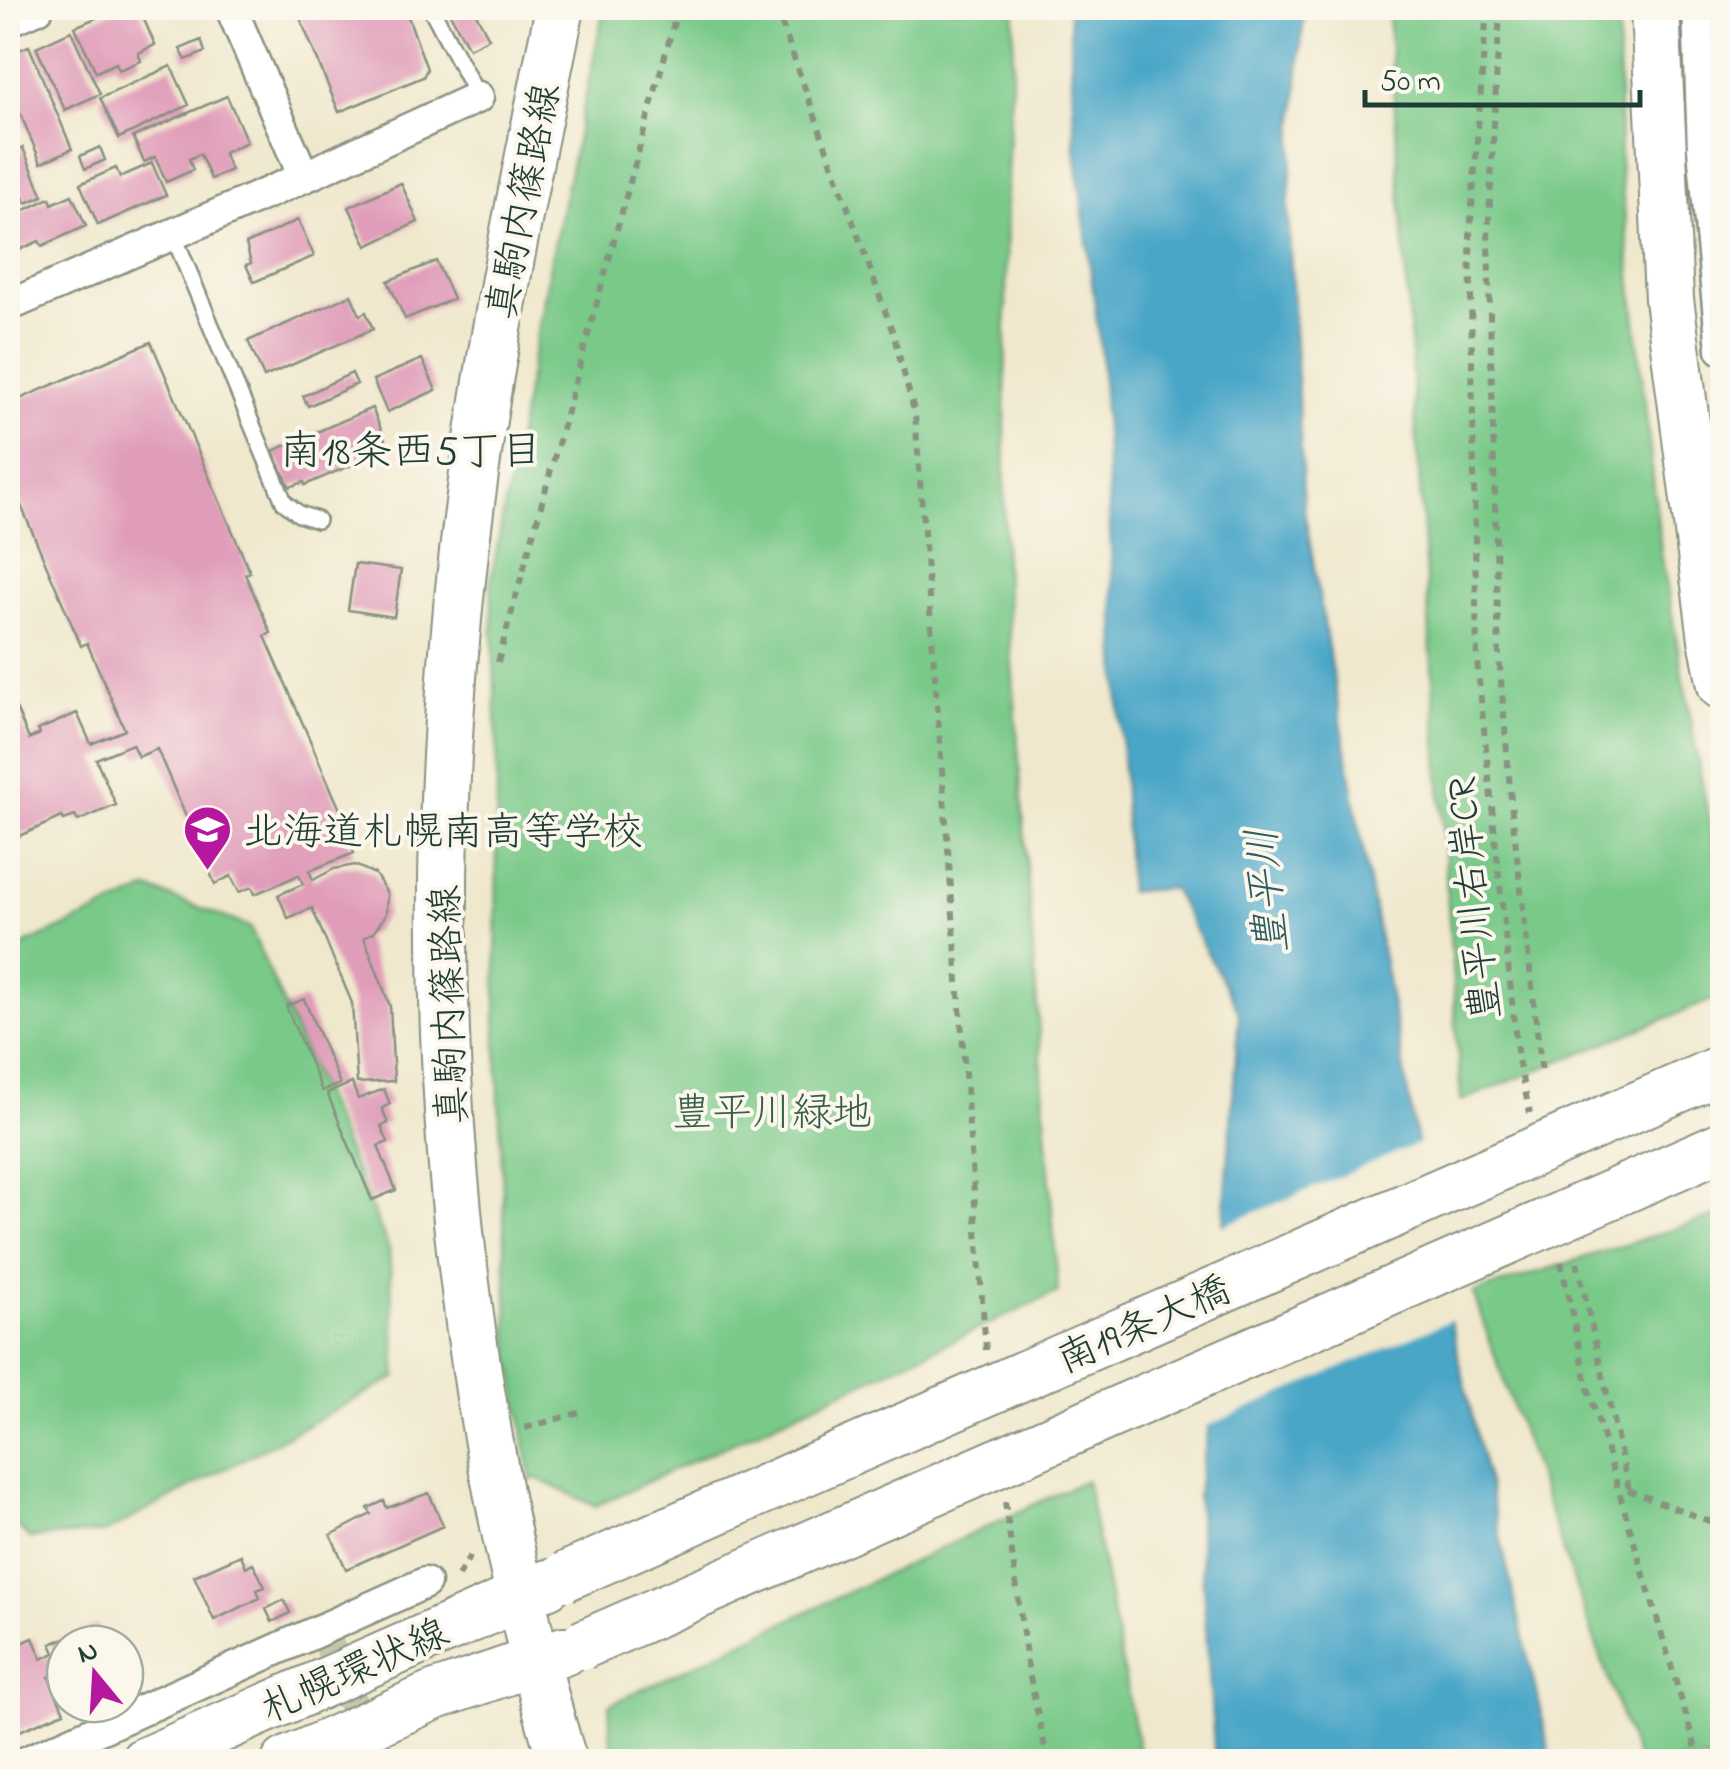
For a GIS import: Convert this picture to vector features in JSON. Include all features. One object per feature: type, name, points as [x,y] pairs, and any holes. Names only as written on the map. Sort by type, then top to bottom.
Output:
[{"type":"main road","name":"真駒内篠路線","points":[[560,8],[515,229],[477,458],[449,722],[443,861],[450,1112],[464,1286],[482,1412],[520,1596],[563,1762]]},
{"type":"main road","points":[[1655,8],[1669,299],[1722,685]]},
{"type":"main road","name":"南19条大橋","points":[[564,1577],[1722,1069]]},
{"type":"main road","name":"南19条大橋","points":[[582,1645],[1722,1146]]},
{"type":"main road","name":"札幌環状線","points":[[144,1762],[564,1577]]},
{"type":"main road","name":"札幌環状線","points":[[286,1762],[434,1696],[582,1645]]},
{"type":"street","points":[[8,20],[38,8]]},
{"type":"street","points":[[231,8],[304,177]]},
{"type":"street","points":[[1698,8],[1703,148],[1722,348]]},
{"type":"street","points":[[8,306],[478,96]]},
{"type":"street","points":[[26,1762],[325,1635],[425,1582]]},
{"type":"lane","points":[[431,8],[478,96]]},
{"type":"lane","points":[[172,234],[284,502],[298,514],[318,520]]},
{"type":"path","points":[[503,646],[678,8]]},
{"type":"path","points":[[776,8],[893,333],[915,414],[986,1351]]},
{"type":"path","name":"豊平川右岸CR","points":[[1486,8],[1470,234],[1478,662],[1518,1060],[1531,1118]]},
{"type":"path","points":[[1500,8],[1488,239],[1498,656],[1542,1074]]},
{"type":"path","points":[[1559,1253],[1588,1388],[1700,1762]]},
{"type":"path","points":[[1578,1262],[1629,1490]]},
{"type":"path","points":[[515,1430],[582,1412]]},
{"type":"path","points":[[1617,1486],[1722,1526]]},
{"type":"path","points":[[1004,1488],[1027,1663],[1048,1762]]},
{"type":"green space","name":"豊平川緑地","points":[[604,8],[1015,8],[1007,180],[1004,555],[1058,1292],[595,1506],[537,1478],[531,1480],[509,1345],[496,1023],[497,745],[491,579],[550,265]]},
{"type":"green space","points":[[1388,8],[1618,8],[1620,172],[1661,553],[1722,895],[1722,996],[1461,1101]]},
{"type":"green space","points":[[149,889],[250,927],[389,1249],[397,1377],[106,1532],[29,1538],[8,1517],[8,952]]},
{"type":"green space","points":[[1722,1214],[1722,1761],[1637,1761],[1473,1293]]},
{"type":"green space","points":[[1086,1480],[1141,1761],[612,1761],[609,1705]]},
{"type":"water","name":"豊平川","points":[[1069,8],[1304,8],[1288,211],[1304,509],[1450,1320],[1552,1761],[1215,1761],[1197,1495],[1209,1426],[1239,1012],[1172,888],[1129,892],[1101,353],[1075,149]]},
{"type":"pier","points":[[1422,1142],[1455,1318],[1203,1428],[1218,1228]]},
{"type":"building","points":[[119,8],[139,8],[155,45],[138,53],[141,61],[119,70],[116,63],[96,72],[75,27]]},
{"type":"building","points":[[296,8],[370,8],[373,14],[382,8],[406,11],[427,69],[423,77],[339,112]]},
{"type":"building","points":[[447,8],[473,8],[489,38],[469,48]]},
{"type":"building","points":[[1710,8],[1722,8],[1722,51],[1715,51],[1719,17],[1709,16]]},
{"type":"building","points":[[71,31],[100,94],[65,110],[36,47]]},
{"type":"building","points":[[201,40],[205,52],[186,60],[180,49]]},
{"type":"building","points":[[29,46],[72,149],[41,163],[8,84],[8,55]]},
{"type":"building","points":[[171,66],[189,105],[119,138],[100,98]]},
{"type":"building","points":[[227,96],[247,142],[223,153],[231,170],[211,179],[200,154],[189,159],[193,170],[166,182],[155,157],[144,162],[133,137]]},
{"type":"building","points":[[100,147],[105,160],[85,169],[80,156]]},
{"type":"building","points":[[23,148],[43,196],[26,203],[15,176],[8,179],[8,155]]},
{"type":"building","points":[[152,163],[166,195],[98,225],[80,184],[116,168],[120,177]]},
{"type":"building","points":[[401,183],[418,222],[367,246],[349,207]]},
{"type":"building","points":[[72,195],[86,226],[42,246],[39,241],[8,255],[8,218],[50,198],[52,204]]},
{"type":"building","points":[[298,220],[314,256],[254,282],[246,265],[251,263],[246,244]]},
{"type":"building","points":[[436,261],[453,299],[405,319],[388,281]]},
{"type":"building","points":[[351,295],[360,315],[366,312],[373,329],[264,377],[248,341]]},
{"type":"building","points":[[151,342],[250,572],[245,574],[271,633],[265,636],[347,826],[343,828],[354,853],[309,871],[313,880],[334,869],[355,865],[375,874],[387,893],[386,914],[374,932],[364,937],[390,1006],[394,1081],[357,1083],[352,1003],[312,908],[288,918],[278,895],[303,884],[299,875],[255,894],[252,887],[239,892],[231,876],[215,884],[157,749],[138,757],[132,744],[96,759],[116,805],[78,821],[75,816],[64,820],[62,817],[8,841],[8,689],[29,739],[40,734],[38,730],[77,713],[91,744],[125,730],[87,643],[81,646],[8,475],[8,404]]},
{"type":"building","points":[[422,359],[436,390],[387,412],[373,380]]},
{"type":"building","points":[[352,373],[357,384],[308,406],[303,396]]},
{"type":"building","points":[[372,408],[387,444],[375,449],[377,454],[305,485],[304,482],[290,487],[273,451]]},
{"type":"building","points":[[355,564],[401,570],[394,617],[348,610]]},
{"type":"building","points":[[304,999],[340,1084],[322,1091],[286,1006]]},
{"type":"building","points":[[352,1083],[358,1099],[384,1089],[390,1104],[382,1108],[388,1123],[381,1126],[388,1142],[378,1146],[396,1190],[372,1200],[327,1093]]},
{"type":"building","points":[[429,1493],[443,1526],[346,1569],[331,1535],[371,1514],[368,1508],[384,1501],[387,1508]]},
{"type":"building","points":[[241,1555],[246,1567],[253,1563],[265,1587],[257,1590],[260,1598],[214,1620],[194,1576]]},
{"type":"building","points":[[284,1600],[290,1613],[272,1622],[266,1609]]},
{"type":"building","points":[[33,1638],[42,1659],[45,1658],[45,1720],[8,1736],[8,1649]]},
{"type":"tunnel","points":[[328,1642],[376,1762]]},
{"type":"place","name":"北海道札幌南高等学校","points":[[208,872]]},
{"type":"district","name":"南18条西5丁目","points":[[411,449]]}]
